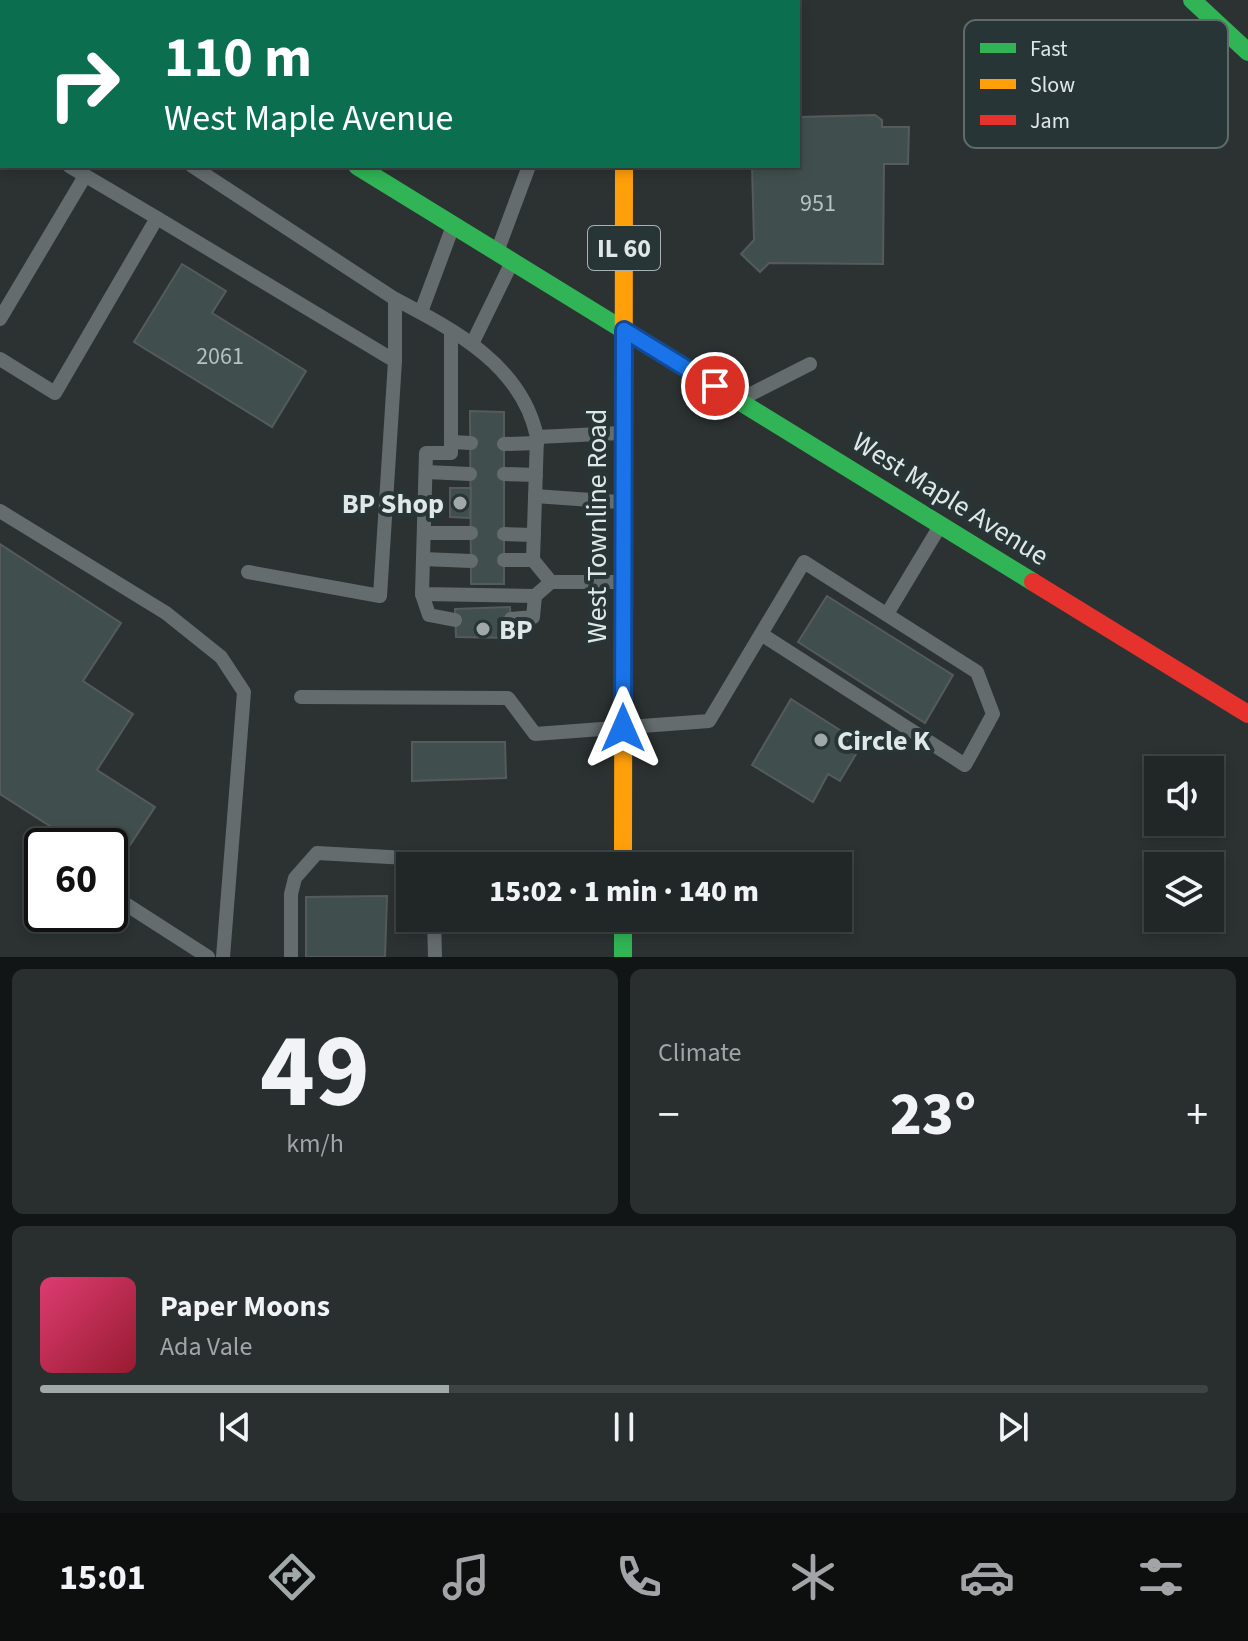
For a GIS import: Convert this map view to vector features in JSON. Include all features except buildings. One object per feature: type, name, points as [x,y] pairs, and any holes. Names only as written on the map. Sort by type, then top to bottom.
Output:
[{"type":"main road","points":[[1192,0],[1214,20]]},
{"type":"main road","points":[[1228,33],[1248,52]]},
{"type":"main road","name":"West Maple Avenue","points":[[360,168],[1248,714]]},
{"type":"main road","name":"IL 60","points":[[624,168],[624,330]]},
{"type":"main road","name":"West Townline Road","points":[[623,852],[624,330]]},
{"type":"main road","points":[[623,932],[623,957]]},
{"type":"lane","points":[[72,168],[395,361]]},
{"type":"lane","points":[[195,168],[395,299],[493,358],[516,389],[534,422],[537,440],[533,560],[551,582]]},
{"type":"lane","points":[[472,344],[505,256],[528,168]]},
{"type":"lane","points":[[0,319],[85,176]]},
{"type":"lane","points":[[0,359],[55,393],[157,218]]},
{"type":"lane","points":[[421,312],[453,225]]},
{"type":"lane","points":[[248,572],[380,596],[395,361],[395,299]]},
{"type":"lane","points":[[451,331],[451,453],[426,453],[422,594],[429,615],[455,620]]},
{"type":"lane","points":[[738,400],[810,364]]},
{"type":"lane","points":[[504,444],[624,433]]},
{"type":"lane","points":[[452,442],[471,443]]},
{"type":"lane","points":[[426,472],[470,474]]},
{"type":"lane","points":[[504,474],[536,475]]},
{"type":"lane","points":[[535,496],[624,503]]},
{"type":"lane","points":[[0,511],[166,613],[221,657],[244,692],[223,957]]},
{"type":"lane","points":[[887,614],[941,525]]},
{"type":"lane","points":[[424,533],[471,533]]},
{"type":"lane","points":[[504,534],[534,535]]},
{"type":"lane","points":[[423,559],[471,561]]},
{"type":"lane","points":[[504,560],[533,560]]},
{"type":"lane","points":[[301,697],[508,698],[535,734],[709,721],[804,562],[977,672],[993,714],[965,765],[761,634]]},
{"type":"lane","points":[[422,594],[535,596],[551,582],[624,581]]},
{"type":"lane","points":[[511,619],[533,617],[535,596]]},
{"type":"lane","points":[[291,957],[291,894],[295,878],[317,853],[396,860]]},
{"type":"lane","points":[[128,906],[208,957]]},
{"type":"lane","points":[[434,932],[435,957]]},
{"type":"traffic: fast","points":[[1192,0],[1214,20]]},
{"type":"traffic: fast","points":[[1228,33],[1248,52]]},
{"type":"traffic: fast","points":[[360,168],[1033,582]]},
{"type":"traffic: fast","points":[[623,932],[623,957]]},
{"type":"traffic: slow","points":[[623,852],[624,168]]},
{"type":"traffic: jam","points":[[1033,582],[1248,714]]},
{"type":"place","name":"BP Shop","points":[[460,503]]},
{"type":"place","name":"BP","points":[[483,629]]},
{"type":"place","name":"Circle K","points":[[821,740]]},
{"type":"route","points":[[623,728],[624,330],[715,386]]}]
